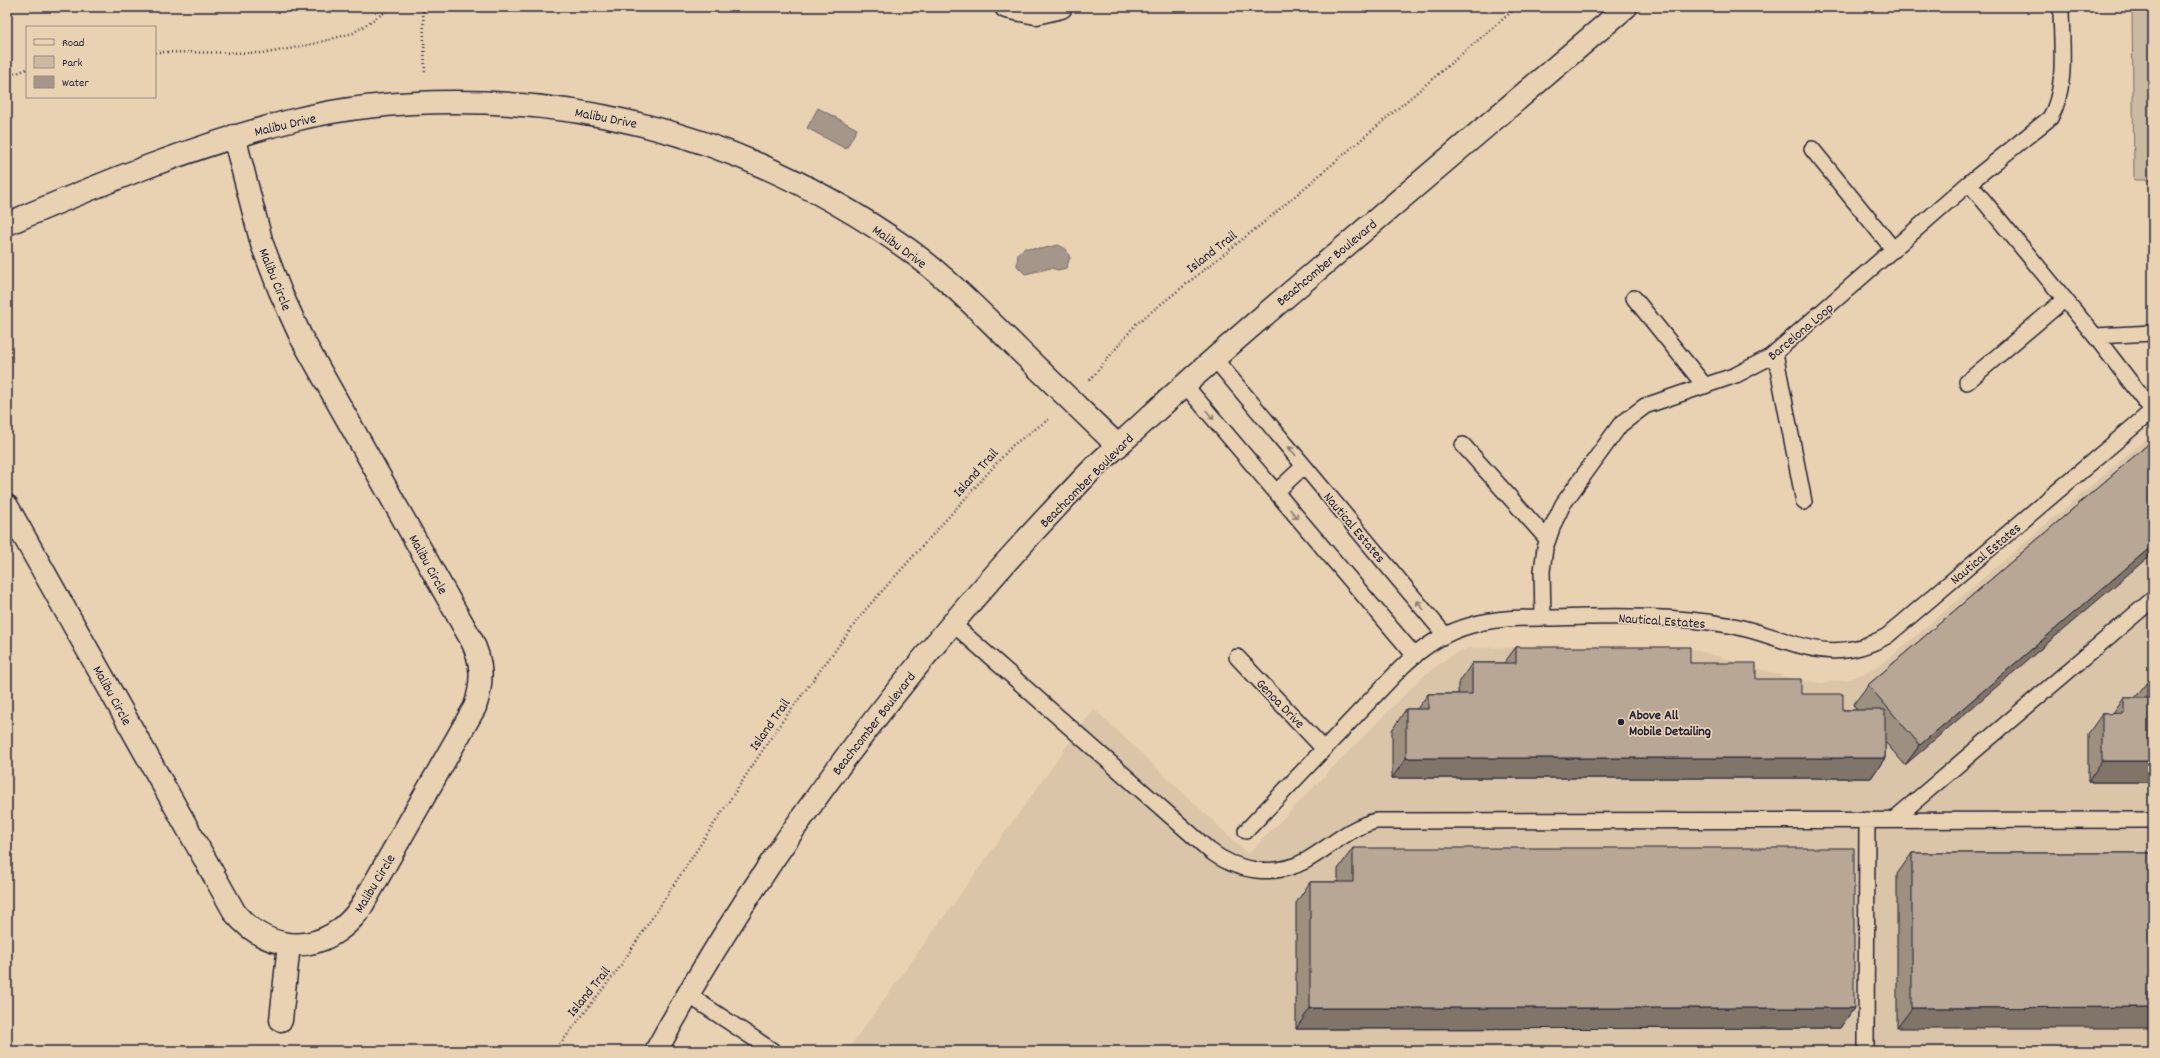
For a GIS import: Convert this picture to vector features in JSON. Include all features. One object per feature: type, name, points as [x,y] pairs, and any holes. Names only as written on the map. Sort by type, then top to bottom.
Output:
[{"type":"street","points":[[1006,7],[1036,13],[1061,7]]},
{"type":"street","name":"Beachcomber Boulevard","points":[[656,1051],[687,994],[748,898],[832,774],[953,624],[1084,478],[1214,358],[1626,7]]},
{"type":"street","name":"Malibu Drive","points":[[7,224],[114,178],[234,136],[311,117],[361,108],[426,102],[490,102],[555,107],[619,118],[682,135],[743,157],[802,184],[858,215],[917,257],[962,293],[1118,446]]},
{"type":"street","name":"Malibu Circle","points":[[7,506],[232,908],[244,922],[258,934],[270,940],[289,944],[308,944],[326,938],[348,924],[360,909],[475,707],[482,675],[479,657],[471,639],[305,344],[283,298],[262,244],[234,136]]},
{"type":"street","points":[[281,1020],[289,944]]},
{"type":"lane","name":"Barcelona Loop","points":[[1543,618],[1542,571],[1548,540],[1563,504],[1610,438],[1625,420],[1653,402],[1705,386],[1748,370],[1775,353],[1969,184],[2050,118],[2057,104],[2061,82],[2061,7]]},
{"type":"lane","points":[[1812,149],[1894,250]]},
{"type":"lane","points":[[1969,184],[2095,336],[2153,333]]},
{"type":"lane","points":[[1634,298],[1705,386]]},
{"type":"lane","points":[[1968,382],[2065,299]]},
{"type":"lane","name":"Nautical Estates","points":[[1214,358],[1445,635],[1484,621],[1543,618],[1637,617],[1686,620],[1734,626],[1816,650],[1844,650],[1870,644],[1888,636],[2153,410],[2095,336]]},
{"type":"lane","points":[[1775,353],[1804,502]]},
{"type":"lane","points":[[1184,385],[1415,656]]},
{"type":"lane","points":[[1463,445],[1548,540]]},
{"type":"lane","points":[[1276,492],[1304,466]]},
{"type":"lane","points":[[1893,820],[2153,599]]},
{"type":"lane","points":[[953,624],[1209,850],[1226,862],[1246,869],[1274,871],[1295,866],[1355,829],[1376,821],[2153,820]]},
{"type":"lane","points":[[1246,831],[1415,656],[1445,635]]},
{"type":"lane","name":"Genoa Drive","points":[[1237,657],[1324,749]]},
{"type":"lane","points":[[1866,1051],[1867,820]]},
{"type":"lane","points":[[687,994],[773,1051]]},
{"type":"path","points":[[156,52],[266,53],[313,44],[353,33],[393,7]]},
{"type":"path","points":[[423,7],[426,102]]},
{"type":"path","name":"Island Trail","points":[[555,1051],[567,1033],[619,968],[778,726],[866,610],[1013,445],[1072,402],[1136,324],[1268,219],[1517,7]]},
{"type":"path","points":[[7,77],[26,70]]},
{"type":"shaded area","points":[[2153,433],[2153,1051],[847,1051],[1094,709],[1248,854],[1422,677],[1449,657],[1468,648],[1591,646],[1693,649],[1789,678],[1821,683],[1846,680],[1870,671],[1891,657]]},
{"type":"green space","points":[[2132,7],[2153,7],[2153,180],[2134,180]]},
{"type":"water","points":[[818,108],[857,129],[846,149],[807,128]]},
{"type":"water","points":[[1058,245],[1066,249],[1070,258],[1066,268],[1058,270],[1051,268],[1025,274],[1017,266],[1018,253],[1025,248],[1041,249]]},
{"type":"building","points":[[2153,440],[2153,545],[1920,745],[1868,685]]},
{"type":"building","name":"Above All Mobile Detailing","points":[[1516,647],[1690,647],[1690,663],[1756,663],[1756,679],[1801,679],[1801,694],[1843,694],[1843,710],[1885,710],[1885,758],[1406,758],[1406,709],[1428,709],[1428,694],[1472,694],[1472,663],[1516,663]]},
{"type":"building","points":[[2147,682],[2153,682],[2153,761],[2102,761],[2102,714],[2124,713],[2124,698],[2147,698]]},
{"type":"building","points":[[1353,848],[1854,848],[1854,1008],[1310,1008],[1310,882],[1353,882]]},
{"type":"building","points":[[1912,853],[2153,853],[2153,1007],[1912,1008]]},
{"type":"place","name":"Above All Mobile Detailing","points":[[1621,722]]}]
